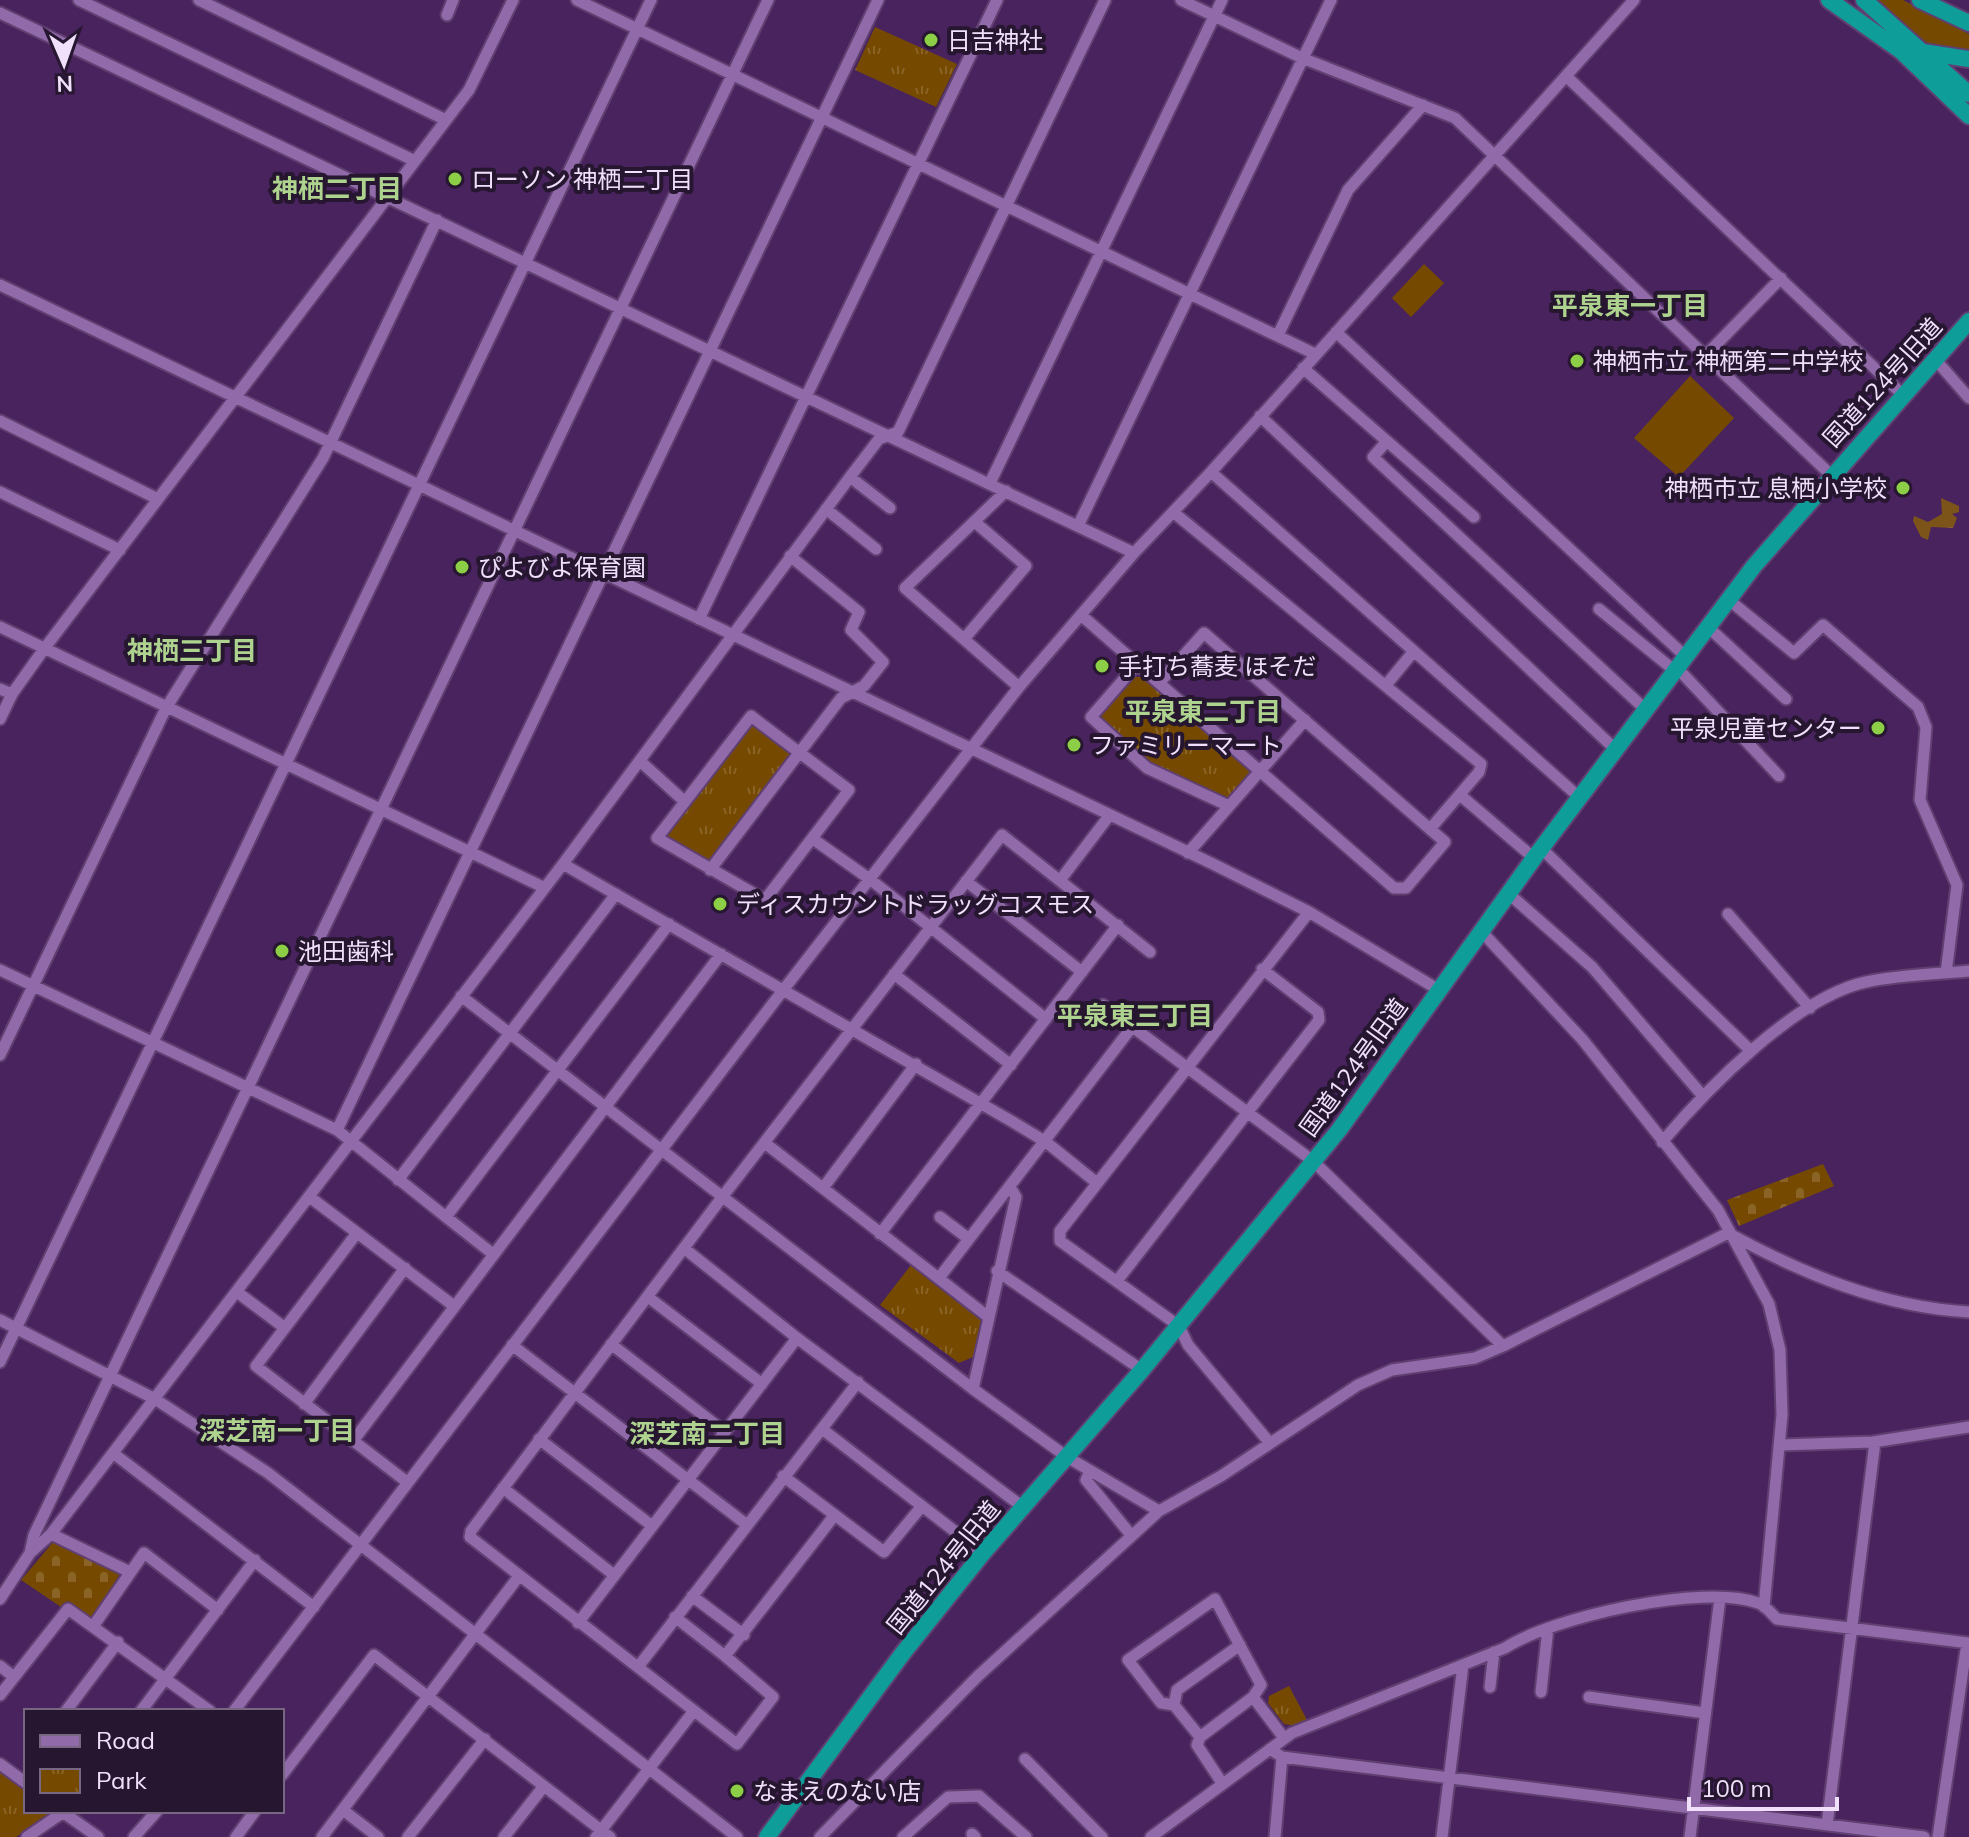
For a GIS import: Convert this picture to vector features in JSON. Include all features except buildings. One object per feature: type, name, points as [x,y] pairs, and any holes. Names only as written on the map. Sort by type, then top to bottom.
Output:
[{"type":"highway","points":[[1829,0],[1901,51],[1969,116]]},
{"type":"highway","points":[[1864,0],[1927,53],[1969,94]]},
{"type":"highway","points":[[1920,0],[1969,23]]},
{"type":"highway","points":[[1901,51],[1969,59]]},
{"type":"highway","name":"国道124号旧道","points":[[767,1837],[903,1653],[983,1553],[1142,1370],[1313,1161],[1537,853],[1729,600],[1831,475],[1969,321]]},
{"type":"street","points":[[79,0],[415,161]]},
{"type":"street","points":[[199,0],[446,120]]},
{"type":"street","points":[[447,15],[453,0]]},
{"type":"street","points":[[0,719],[12,694],[44,649],[469,90],[513,0]]},
{"type":"street","points":[[577,0],[1315,354]]},
{"type":"street","points":[[0,1362],[651,0]]},
{"type":"street","points":[[30,1553],[34,1535],[768,0]]},
{"type":"street","points":[[337,1130],[878,0]]},
{"type":"street","points":[[699,619],[997,0]]},
{"type":"street","points":[[0,1599],[30,1553],[51,1534],[311,1198],[879,439],[898,432],[1105,0]]},
{"type":"street","points":[[1181,0],[1302,58],[1455,118],[1831,475]]},
{"type":"street","points":[[990,483],[1222,0]]},
{"type":"street","points":[[1078,526],[1331,0]]},
{"type":"street","points":[[236,1709],[784,989],[1019,687],[1134,553],[1211,472],[1634,0]]},
{"type":"street","points":[[0,13],[1134,553]]},
{"type":"street","points":[[1566,76],[1903,395]]},
{"type":"street","points":[[1278,335],[1348,190],[1423,105]]},
{"type":"street","points":[[0,1055],[166,708],[330,443],[437,220]]},
{"type":"street","points":[[1706,355],[1781,278]]},
{"type":"street","points":[[0,285],[1309,912],[1439,990]]},
{"type":"street","points":[[1336,332],[1686,657]]},
{"type":"street","points":[[1935,359],[1969,398]]},
{"type":"street","points":[[1303,368],[1474,517]]},
{"type":"street","points":[[1260,416],[1615,749]]},
{"type":"street","points":[[0,421],[158,499]]},
{"type":"street","points":[[1387,441],[1373,457],[1646,710]]},
{"type":"street","points":[[1211,472],[1579,797]]},
{"type":"street","points":[[850,477],[890,508]]},
{"type":"street","points":[[1006,491],[905,588],[1019,687]]},
{"type":"street","points":[[0,492],[120,550]]},
{"type":"street","points":[[826,509],[876,549]]},
{"type":"street","points":[[1173,512],[1481,764],[1479,772],[1430,829]]},
{"type":"street","points":[[964,639],[1026,566],[976,523]]},
{"type":"street","points":[[710,870],[841,698],[864,686],[883,662],[851,630],[859,612],[790,556]]},
{"type":"street","points":[[1729,600],[1794,653],[1823,625],[1918,707],[1926,727],[1920,800],[1957,885],[1946,973]]},
{"type":"street","points":[[1599,609],[1675,671],[1681,672],[1779,776]]},
{"type":"street","points":[[1081,615],[1394,888],[1406,888],[1445,842],[1204,633],[1159,683]]},
{"type":"street","points":[[0,627],[543,887]]},
{"type":"street","points":[[1708,627],[1786,699]]},
{"type":"street","points":[[1386,685],[1414,651]]},
{"type":"street","points":[[1137,664],[1091,717],[1147,768],[1229,806]]},
{"type":"street","points":[[0,689],[12,694]]},
{"type":"street","points":[[751,716],[849,790],[765,900],[657,838],[684,801],[751,716]]},
{"type":"street","points":[[1188,853],[1305,720]]},
{"type":"street","points":[[640,761],[684,801]]},
{"type":"street","points":[[1460,795],[1537,853],[1751,1051]]},
{"type":"street","points":[[1061,879],[1109,816]]},
{"type":"street","points":[[675,1617],[773,1697],[737,1744],[470,1537],[471,1531],[723,1196],[1002,835],[1150,952]]},
{"type":"street","points":[[813,839],[871,880],[1046,1019]]},
{"type":"street","points":[[563,864],[916,1064],[1046,1142],[1097,1183]]},
{"type":"street","points":[[966,881],[1082,972]]},
{"type":"street","points":[[1508,893],[1592,967],[1702,1095]]},
{"type":"street","points":[[398,1180],[616,894]]},
{"type":"street","points":[[1269,1442],[1188,1345],[1179,1326],[1060,1241],[1060,1231],[1309,912]]},
{"type":"street","points":[[1728,914],[1810,1008]]},
{"type":"street","points":[[446,1217],[669,924]]},
{"type":"street","points":[[880,1234],[1118,925]]},
{"type":"street","points":[[1481,931],[1582,1039],[1718,1210],[1735,1237],[1775,1321],[1780,1350],[1780,1445],[1764,1607]]},
{"type":"street","points":[[353,1441],[721,954]]},
{"type":"street","points":[[1117,1281],[1319,1020],[1318,1012],[1262,969]]},
{"type":"street","points":[[0,970],[337,1130],[493,1254]]},
{"type":"street","points":[[1662,1142],[1702,1095],[1751,1051],[1810,1008],[1863,983],[1969,971]]},
{"type":"street","points":[[894,974],[1011,1065]]},
{"type":"street","points":[[461,996],[607,1105],[973,1389],[1067,1457],[1159,1511]]},
{"type":"street","points":[[1103,1005],[1313,1161],[1503,1346]]},
{"type":"street","points":[[939,1278],[1132,1027]]},
{"type":"street","points":[[823,1188],[916,1064]]},
{"type":"street","points":[[765,1143],[987,1316]]},
{"type":"street","points":[[973,1389],[1016,1197],[1010,1187]]},
{"type":"street","points":[[311,1198],[454,1306]]},
{"type":"street","points":[[940,1217],[969,1239]]},
{"type":"street","points":[[357,1233],[256,1366],[407,1482]]},
{"type":"street","points":[[820,1837],[978,1676],[1159,1511],[1221,1476],[1358,1385],[1392,1370],[1475,1358],[1728,1233],[1770,1257],[1827,1282],[1873,1296],[1969,1312]]},
{"type":"street","points":[[685,1249],[797,1338],[1023,1507]]},
{"type":"street","points":[[304,1404],[405,1268]]},
{"type":"street","points":[[997,1271],[1142,1370]]},
{"type":"street","points":[[237,1292],[285,1328]]},
{"type":"street","points":[[648,1297],[762,1384]]},
{"type":"street","points":[[0,1320],[155,1399],[268,1473],[737,1837]]},
{"type":"street","points":[[578,1623],[797,1338]]},
{"type":"street","points":[[611,1344],[725,1432]]},
{"type":"street","points":[[512,1345],[746,1524]]},
{"type":"street","points":[[638,1667],[858,1382]]},
{"type":"street","points":[[1780,1445],[1875,1442],[1969,1427]]},
{"type":"street","points":[[822,1429],[983,1553]]},
{"type":"street","points":[[539,1439],[651,1525]]},
{"type":"street","points":[[1827,1825],[1875,1442]]},
{"type":"street","points":[[113,1453],[314,1607]]},
{"type":"street","points":[[1090,1471],[1086,1480],[1131,1535]]},
{"type":"street","points":[[783,1476],[884,1552],[922,1506]]},
{"type":"street","points":[[503,1488],[614,1575]]},
{"type":"street","points":[[725,1656],[834,1516]]},
{"type":"street","points":[[51,1534],[130,1572]]},
{"type":"street","points":[[94,1625],[144,1553],[218,1610]]},
{"type":"street","points":[[143,1709],[255,1560]]},
{"type":"street","points":[[322,1837],[519,1576]]},
{"type":"street","points":[[692,1596],[744,1635]]},
{"type":"street","points":[[1690,1837],[1720,1598]]},
{"type":"street","points":[[1151,1837],[1284,1738],[1494,1652],[1525,1635],[1622,1605],[1720,1598],[1759,1603],[1777,1619],[1968,1643],[1938,1837]]},
{"type":"street","points":[[1200,1737],[1174,1705],[1161,1703],[1128,1660],[1215,1599],[1261,1685],[1253,1697],[1200,1737],[1197,1745],[1222,1783]]},
{"type":"street","points":[[0,1695],[68,1609],[207,1709]]},
{"type":"street","points":[[1541,1692],[1548,1628]]},
{"type":"street","points":[[68,1709],[118,1642]]},
{"type":"street","points":[[1174,1705],[1177,1690],[1240,1645]]},
{"type":"street","points":[[1490,1687],[1494,1652]]},
{"type":"street","points":[[284,1770],[374,1655],[485,1739],[603,1835],[693,1712]]},
{"type":"street","points":[[1442,1837],[1463,1665]]},
{"type":"street","points":[[0,1666],[14,1677]]},
{"type":"street","points":[[1253,1697],[1284,1738]]},
{"type":"street","points":[[1589,1697],[1705,1713]]},
{"type":"street","points":[[408,1837],[485,1739]]},
{"type":"street","points":[[1270,1749],[1282,1757],[1924,1837]]},
{"type":"street","points":[[1275,1837],[1282,1757]]},
{"type":"street","points":[[1025,1759],[1102,1837]]},
{"type":"street","points":[[0,1764],[21,1780]]},
{"type":"street","points":[[504,1837],[544,1786]]},
{"type":"street","points":[[903,1837],[948,1797],[979,1796],[1026,1837]]},
{"type":"street","points":[[343,1810],[378,1837]]},
{"type":"street","points":[[27,1837],[62,1813]]},
{"type":"street","points":[[64,1813],[98,1837]]},
{"type":"street","points":[[134,1837],[155,1813]]},
{"type":"street","points":[[236,1837],[254,1813]]},
{"type":"green space","points":[[1873,0],[1903,0],[1969,34],[1969,54],[1931,46]]},
{"type":"green space","points":[[875,27],[957,64],[936,107],[855,70]]},
{"type":"green space","points":[[1424,264],[1444,283],[1411,317],[1392,298]]},
{"type":"green space","points":[[1690,376],[1734,418],[1679,477],[1634,438]]},
{"type":"green space","points":[[1941,498],[1959,506],[1959,512],[1952,514],[1957,518],[1953,528],[1931,527],[1928,540],[1921,537],[1913,521],[1914,516],[1928,522],[1942,514]]},
{"type":"green space","points":[[1134,677],[1144,677],[1249,770],[1250,774],[1228,798],[1147,761],[1102,720],[1101,715]]},
{"type":"green space","points":[[751,722],[791,753],[708,863],[665,837]]},
{"type":"green space","points":[[1823,1164],[1834,1186],[1739,1226],[1727,1200]]},
{"type":"green space","points":[[911,1265],[979,1313],[981,1320],[973,1357],[959,1363],[880,1305]]},
{"type":"green space","points":[[54,1541],[121,1572],[94,1617],[89,1618],[67,1601],[61,1607],[21,1580]]},
{"type":"green space","points":[[1289,1686],[1307,1720],[1296,1726],[1284,1724],[1268,1703],[1269,1696]]},
{"type":"green space","points":[[0,1769],[24,1787],[24,1813],[50,1813],[16,1837],[0,1837]]},
{"type":"place","name":"日吉神社","points":[[931,40]]},
{"type":"place","name":"ローソン 神栖二丁目","points":[[455,179]]},
{"type":"place","name":"神栖市立 神栖第二中学校","points":[[1577,361]]},
{"type":"place","name":"神栖市立 息栖小学校","points":[[1903,488]]},
{"type":"place","name":"ぴよびよ保育園","points":[[462,567]]},
{"type":"place","name":"手打ち蕎麦 ほそだ","points":[[1102,666]]},
{"type":"place","name":"平泉児童センター","points":[[1878,728]]},
{"type":"place","name":"ファミリーマート","points":[[1074,745]]},
{"type":"place","name":"ディスカウントドラッグコスモス","points":[[720,904]]},
{"type":"place","name":"池田歯科","points":[[282,951]]},
{"type":"place","name":"なまえのない店","points":[[737,1791]]},
{"type":"district","name":"神栖二丁目","points":[[337,188]]},
{"type":"district","name":"平泉東一丁目","points":[[1630,305]]},
{"type":"district","name":"神栖三丁目","points":[[192,650]]},
{"type":"district","name":"平泉東二丁目","points":[[1203,711]]},
{"type":"district","name":"平泉東三丁目","points":[[1135,1015]]},
{"type":"district","name":"深芝南一丁目","points":[[277,1430]]},
{"type":"district","name":"深芝南二丁目","points":[[707,1433]]}]
